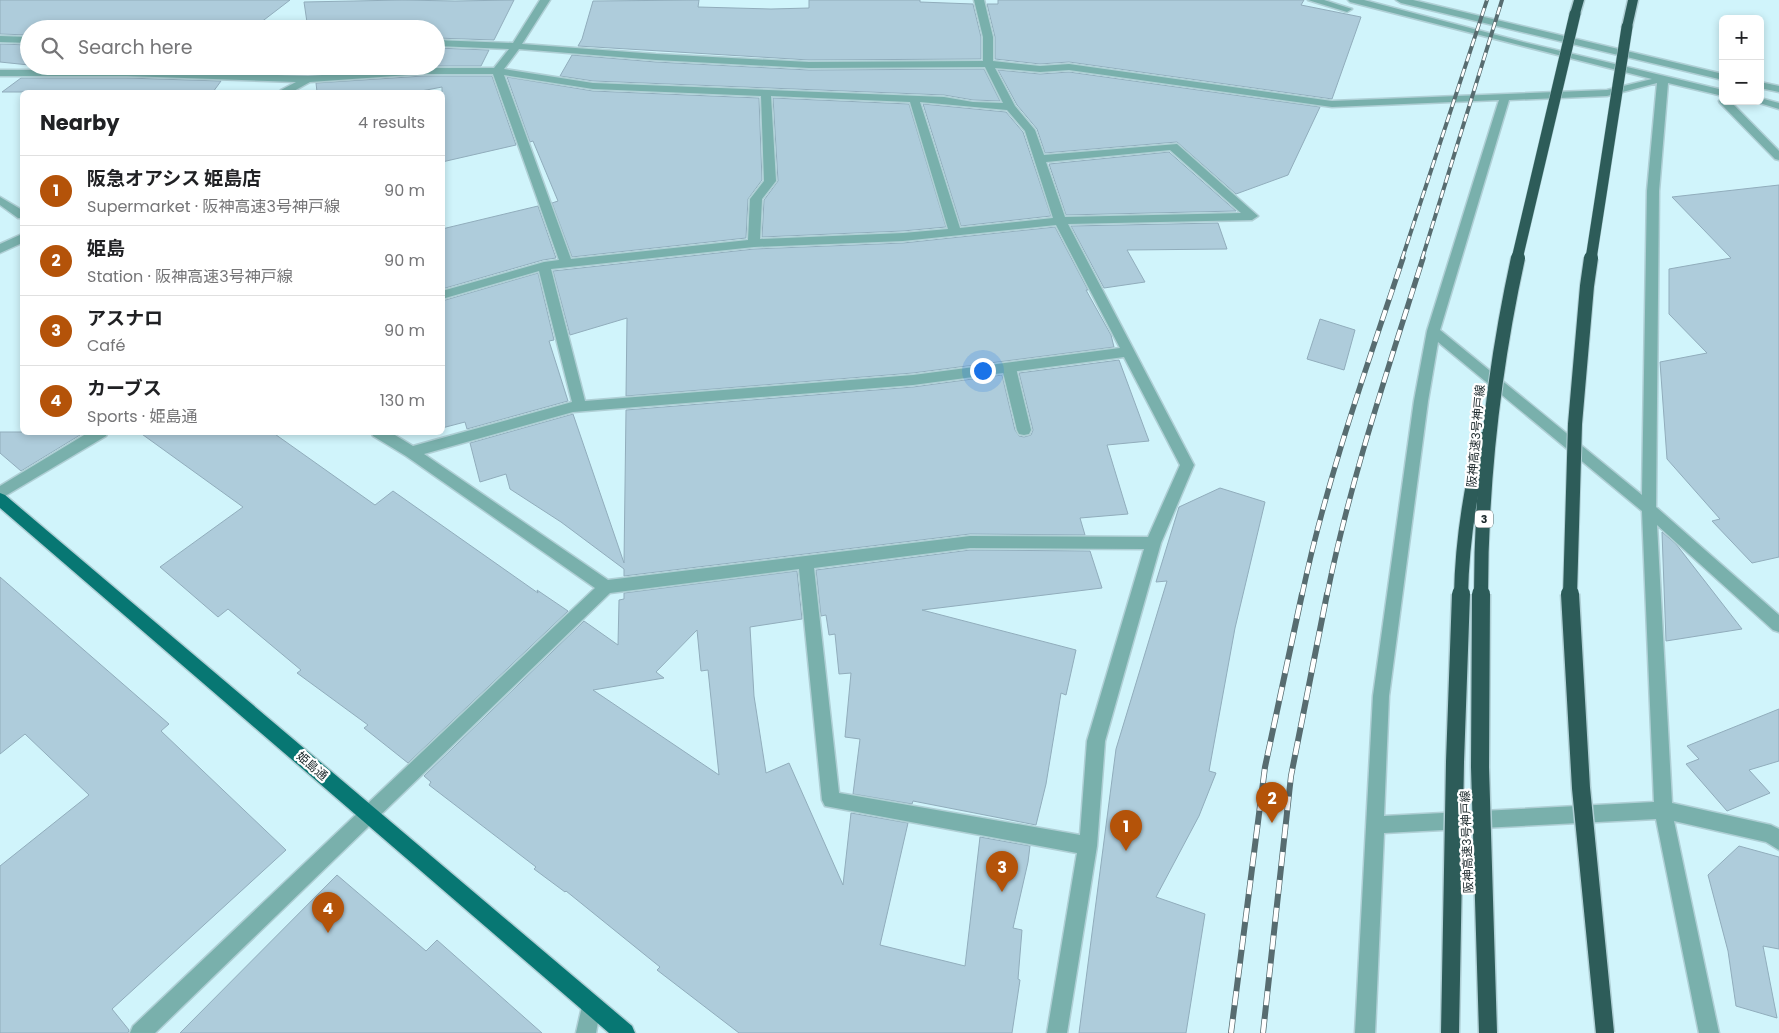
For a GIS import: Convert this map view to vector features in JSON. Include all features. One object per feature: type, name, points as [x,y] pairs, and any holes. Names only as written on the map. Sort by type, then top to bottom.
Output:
[{"type":"highway","name":"阪神高速3号神戸線","points":[[1488,1033],[1480,767],[1480,681],[1481,556],[1493,396],[1517,260],[1579,0]]},
{"type":"highway","points":[[1605,1033],[1581,788],[1571,570],[1575,424],[1587,286],[1632,0]]},
{"type":"highway","name":"3","points":[[1450,1033],[1455,762],[1462,553],[1472,483],[1493,396]]},
{"type":"main road","name":"姫島通","points":[[0,499],[625,1033]]},
{"type":"street","points":[[497,71],[516,46],[545,0]]},
{"type":"street","points":[[979,0],[988,37],[988,64],[1010,107],[1030,130],[1060,221],[1188,465],[1153,543],[1096,741],[1088,846],[1058,1033]]},
{"type":"street","points":[[1313,0],[1347,9]]},
{"type":"street","points":[[1353,0],[1521,44],[1718,92]]},
{"type":"street","points":[[1401,0],[1719,76]]},
{"type":"street","points":[[0,38],[20,39]]},
{"type":"street","points":[[445,43],[516,46],[656,57],[720,58],[809,65],[988,64],[1040,69],[1069,67],[1332,104],[1607,93],[1663,78]]},
{"type":"street","points":[[445,71],[497,71],[593,86],[914,99],[1010,107]]},
{"type":"street","points":[[497,71],[566,262]]},
{"type":"street","points":[[3,75],[20,75]]},
{"type":"street","points":[[187,75],[308,79],[366,75]]},
{"type":"street","points":[[1663,78],[1653,191],[1649,509],[1663,810],[1709,1033]]},
{"type":"street","points":[[289,90],[308,79]]},
{"type":"street","points":[[308,79],[308,90]]},
{"type":"street","points":[[1764,86],[1779,89]]},
{"type":"street","points":[[754,243],[756,199],[770,181],[766,93]]},
{"type":"street","points":[[1366,1033],[1381,696],[1421,401],[1433,331],[1505,97]]},
{"type":"street","points":[[914,99],[955,232]]},
{"type":"street","points":[[1764,102],[1779,106]]},
{"type":"street","points":[[1729,105],[1779,157]]},
{"type":"street","points":[[445,294],[544,266],[566,262],[754,243],[903,237],[1060,221],[1252,216],[1173,146],[1039,160]]},
{"type":"street","points":[[0,200],[20,214]]},
{"type":"street","points":[[0,249],[20,239]]},
{"type":"street","points":[[544,266],[580,407]]},
{"type":"street","points":[[1433,331],[1773,613],[1779,626]]},
{"type":"street","points":[[411,452],[580,407],[913,380],[1128,352]]},
{"type":"street","points":[[1009,368],[1024,430]]},
{"type":"street","points":[[0,493],[96,435]]},
{"type":"street","points":[[383,435],[411,452],[606,587]]},
{"type":"street","points":[[140,1033],[606,587],[806,564],[970,542],[1153,543]]},
{"type":"street","points":[[806,564],[831,800],[1088,846]]},
{"type":"street","points":[[1375,825],[1663,810],[1776,833]]},
{"type":"street","points":[[586,1033],[591,1005]]},
{"type":"building","points":[[0,0],[290,0],[264,20],[20,20],[20,35],[0,34]]},
{"type":"building","points":[[514,0],[494,40],[445,38],[445,20],[307,20],[304,2]]},
{"type":"building","points":[[699,0],[698,7],[771,9],[809,8],[809,0],[920,0],[920,2],[973,4],[981,37],[981,59],[809,60],[578,46],[582,39],[593,1]]},
{"type":"building","points":[[998,0],[1304,0],[1301,5],[1361,17],[1332,99],[1069,62],[1040,64],[995,59],[995,37],[987,4],[998,4]]},
{"type":"building","points":[[0,44],[20,45],[20,64],[0,62]]},
{"type":"building","points":[[445,48],[489,50],[481,66],[445,66]]},
{"type":"building","points":[[572,55],[656,62],[809,70],[984,69],[1000,101],[973,100],[944,95],[593,81],[560,76]]},
{"type":"building","points":[[998,70],[1040,74],[1069,72],[1320,107],[1288,175],[1236,194],[1177,142],[1045,153],[1037,129],[1017,105]]},
{"type":"building","points":[[423,76],[492,76],[516,145],[445,161],[445,90],[442,90],[442,87],[426,90],[317,90],[316,83]]},
{"type":"building","points":[[507,77],[593,91],[759,98],[762,180],[748,199],[746,238],[572,257],[552,203],[558,201],[533,141],[530,142]]},
{"type":"building","points":[[21,78],[127,78],[221,81],[214,90],[20,90],[20,92],[2,92]]},
{"type":"building","points":[[773,98],[909,104],[946,227],[903,231],[762,237],[764,200],[778,181]]},
{"type":"building","points":[[923,104],[1006,112],[1023,132],[1051,216],[961,226]]},
{"type":"building","points":[[1169,152],[1236,211],[1066,215],[1049,164]]},
{"type":"building","points":[[1779,185],[1779,557],[1752,563],[1712,521],[1720,519],[1667,459],[1660,362],[1707,353],[1669,314],[1669,269],[1731,258],[1672,197]]},
{"type":"building","points":[[538,206],[556,258],[445,288],[445,228]]},
{"type":"building","points":[[1218,223],[1227,249],[1127,250],[1145,282],[1104,288],[1071,226]]},
{"type":"building","points":[[1055,227],[1111,335],[1114,347],[913,373],[626,396],[627,318],[570,335],[553,271],[754,249],[903,243]]},
{"type":"building","points":[[538,273],[554,340],[549,341],[568,401],[467,429],[465,422],[445,427],[445,300]]},
{"type":"building","points":[[1320,319],[1355,330],[1344,370],[1307,359]]},
{"type":"building","points":[[1119,360],[1149,441],[1107,445],[1128,514],[1080,518],[1085,535],[970,534],[624,576],[624,569],[561,522],[510,489],[506,474],[480,482],[470,443],[573,414],[624,563],[626,410],[913,387],[1002,375],[1015,430],[1019,436],[1024,437],[1031,435],[1033,430],[1019,373]]},
{"type":"building","points":[[0,432],[20,432],[20,435],[80,435],[21,471],[0,453]]},
{"type":"building","points":[[143,435],[276,435],[375,505],[393,491],[538,593],[537,590],[568,611],[408,763],[364,728],[368,725],[297,673],[301,670],[228,609],[218,617],[160,567],[243,507]]},
{"type":"building","points":[[1220,488],[1265,502],[1235,628],[1209,771],[1216,773],[1199,816],[1156,897],[1205,914],[1186,1033],[1079,1033],[1116,749],[1167,581],[1156,582],[1179,507]]},
{"type":"building","points":[[1662,532],[1676,544],[1742,629],[1666,641]]},
{"type":"building","points":[[970,550],[1090,551],[1102,588],[922,610],[1076,650],[1066,695],[1061,693],[1046,784],[1036,825],[913,801],[912,804],[853,794],[860,739],[845,737],[851,673],[839,674],[835,634],[829,635],[826,615],[821,616],[816,570]]},
{"type":"building","points":[[797,571],[802,619],[750,627],[754,696],[766,773],[789,763],[843,885],[851,813],[908,823],[880,945],[965,966],[980,837],[1030,846],[1013,928],[1022,930],[1018,979],[1020,980],[1012,1033],[739,1033],[657,970],[660,967],[566,891],[534,869],[536,867],[429,785],[431,782],[424,776],[584,621],[618,645],[619,600],[624,599],[624,593]],"holes":[[[697,630],[701,671],[708,670],[719,775],[593,690],[664,678],[656,672]]]},
{"type":"building","points":[[0,577],[169,724],[161,731],[286,850],[112,1009],[129,1030],[128,1033],[0,1033],[0,866],[89,795],[25,734],[0,754]]},
{"type":"building","points":[[1779,709],[1779,761],[1749,770],[1770,793],[1727,811],[1686,764],[1699,759],[1687,746]]},
{"type":"building","points":[[1739,846],[1779,857],[1779,949],[1763,946],[1777,1018],[1736,1006],[1728,951],[1708,875]]},
{"type":"building","points":[[337,875],[426,951],[437,940],[542,1033],[180,1033]]},
{"type":"railway","points":[[1402,259],[1487,0]]},
{"type":"railway","points":[[1422,259],[1502,0]]},
{"type":"railway","points":[[1302,595],[1335,468],[1403,258]]},
{"type":"railway","points":[[1327,595],[1358,468],[1423,258]]},
{"type":"railway","points":[[1231,1033],[1265,767],[1302,594]]},
{"type":"railway","points":[[1263,1033],[1291,776],[1327,594]]},
{"type":"place","name":"姫島","points":[[1272,823]]},
{"type":"place","name":"阪急オアシス 姫島店","points":[[1126,851]]},
{"type":"place","name":"アスナロ","points":[[1002,892]]},
{"type":"place","name":"カーブス","points":[[328,933]]}]
